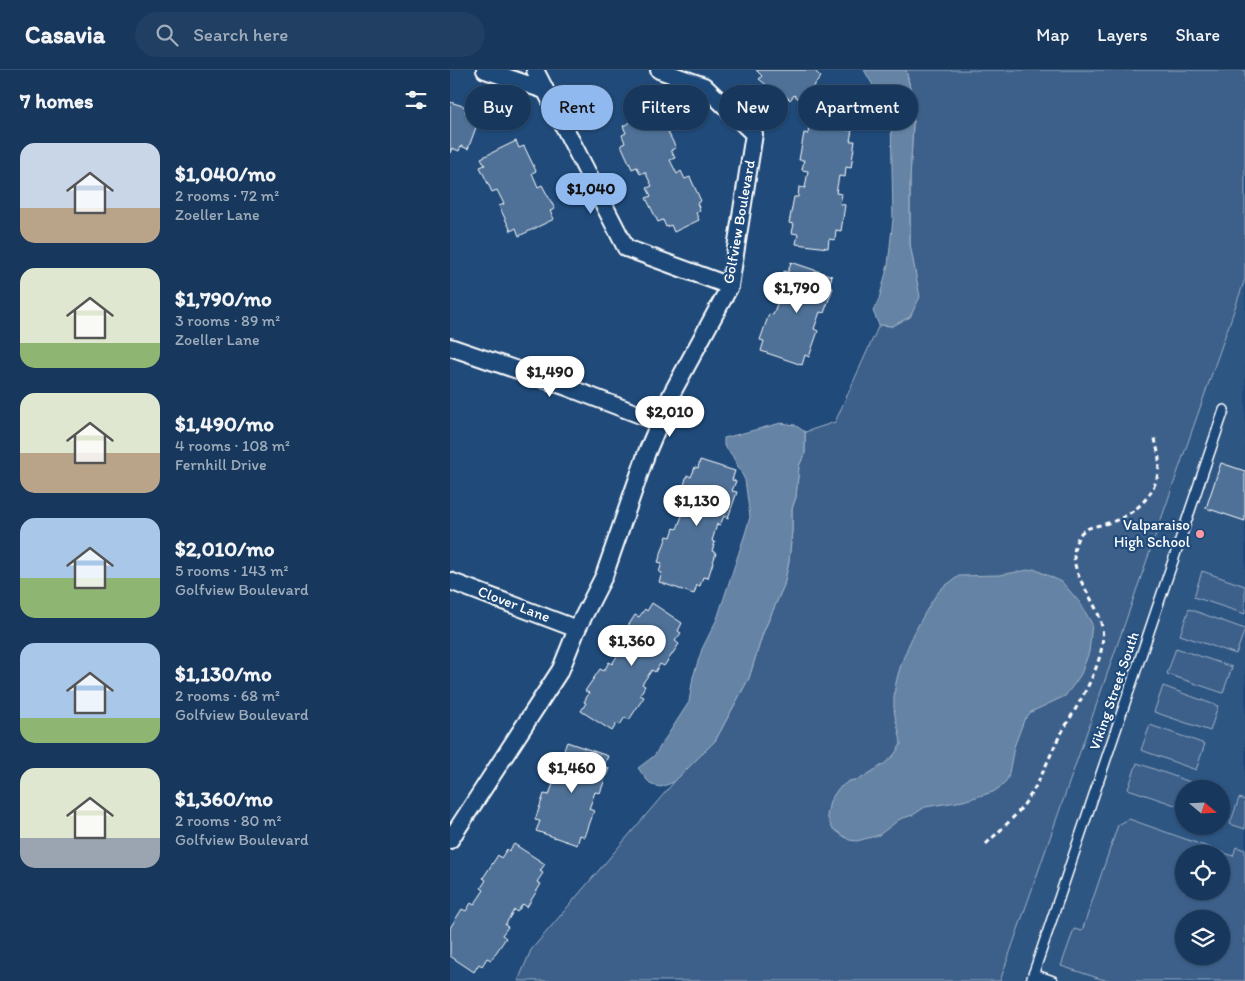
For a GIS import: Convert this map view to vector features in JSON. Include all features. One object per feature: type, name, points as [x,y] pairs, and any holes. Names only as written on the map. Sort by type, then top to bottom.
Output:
[{"type":"street","points":[[485,70],[541,89]]},
{"type":"street","points":[[535,70],[542,85]]},
{"type":"street","name":"Golfview Boulevard","points":[[450,840],[557,675],[577,629],[604,576],[659,422],[672,393],[730,286],[754,134],[704,86],[659,70]]},
{"type":"street","points":[[565,130],[626,248],[730,286]]},
{"type":"street","points":[[450,347],[564,386],[659,422]]},
{"type":"street","name":"Clover Lane","points":[[450,580],[577,629]]},
{"type":"lane","name":"Viking Street South","points":[[1032,978],[1224,410]]},
{"type":"lane","points":[[1032,978],[1053,981]]},
{"type":"path","points":[[986,844],[1027,801],[1095,669],[1100,655],[1103,634],[1099,615],[1076,571],[1074,556],[1077,540],[1084,530],[1120,519],[1140,506],[1148,498],[1158,471],[1159,461],[1155,438]]},
{"type":"shaded area","points":[[864,70],[906,70],[909,85],[873,85]]},
{"type":"shaded area","points":[[906,70],[1245,70],[1245,279],[1000,981],[518,981],[531,950],[674,782],[715,741],[749,678],[763,633],[784,585],[789,561],[792,509],[796,497],[799,466],[805,453],[805,432],[835,422],[879,325],[892,326],[910,317],[919,297],[910,244],[910,179],[913,130],[918,130],[918,85],[909,85]]},
{"type":"shaded area","points":[[891,130],[913,130],[910,179],[910,244],[920,297],[910,317],[892,326],[879,325],[873,311],[879,299],[888,265],[893,219]]},
{"type":"shaded area","name":"Valparaiso High School","points":[[1245,279],[1245,981],[1000,981]]},
{"type":"shaded area","points":[[781,423],[795,425],[805,432],[805,453],[799,466],[796,497],[792,509],[789,561],[784,585],[763,633],[749,678],[715,741],[674,782],[661,787],[652,785],[638,768],[654,756],[689,702],[693,677],[702,649],[717,619],[750,517],[745,480],[732,455],[724,446],[724,438]]},
{"type":"shaded area","points":[[1034,569],[1062,582],[1080,603],[1092,624],[1089,652],[1081,674],[1065,696],[1031,712],[1024,720],[1014,747],[1008,778],[1002,786],[993,792],[963,801],[925,807],[913,815],[900,819],[879,835],[857,841],[849,840],[832,828],[827,816],[830,801],[838,789],[849,781],[860,779],[884,764],[894,755],[901,744],[894,711],[894,692],[897,678],[914,633],[936,595],[942,588],[959,576],[1000,575]]},
{"type":"shaded area","points":[[1202,571],[1245,586],[1245,614],[1194,597]]},
{"type":"shaded area","points":[[1189,609],[1245,629],[1236,654],[1180,635]]},
{"type":"shaded area","points":[[1176,648],[1232,667],[1223,693],[1167,674]]},
{"type":"shaded area","points":[[1163,686],[1218,706],[1210,731],[1154,712]]},
{"type":"shaded area","points":[[1150,725],[1205,744],[1196,770],[1141,750]]},
{"type":"shaded area","points":[[1137,763],[1185,780],[1175,780],[1175,805],[1128,789]]},
{"type":"shaded area","points":[[1239,798],[1245,800],[1245,829],[1230,824]]},
{"type":"shaded area","points":[[1129,819],[1202,845],[1175,845],[1175,900],[1230,900],[1230,855],[1233,856],[1236,847],[1245,850],[1245,981],[1115,981],[1101,979],[1061,966],[1074,929],[1082,931],[1118,825]]},
{"type":"building","points":[[756,70],[816,70],[821,77],[814,85],[798,85],[798,98],[794,95],[790,100],[788,98],[788,85],[766,85],[759,79],[762,76]]},
{"type":"building","points":[[450,102],[465,107],[465,130],[475,130],[468,149],[461,146],[459,151],[452,148],[450,153]]},
{"type":"building","points":[[625,130],[667,130],[676,148],[671,150],[675,158],[670,160],[677,174],[681,171],[685,179],[690,177],[701,201],[697,203],[700,210],[696,213],[699,220],[674,232],[671,225],[666,227],[663,220],[658,222],[646,198],[651,196],[647,188],[652,186],[645,172],[640,174],[637,167],[632,169],[621,145],[625,143],[622,135],[626,133]]},
{"type":"building","points":[[808,130],[852,130],[850,141],[855,141],[851,168],[846,167],[845,177],[839,176],[836,193],[842,194],[840,204],[845,205],[841,231],[836,230],[835,240],[829,239],[828,248],[796,244],[798,234],[792,233],[794,224],[789,223],[794,197],[798,197],[799,187],[805,188],[808,171],[802,170],[804,160],[799,160],[804,133],[808,134]]},
{"type":"building","points":[[516,141],[519,148],[524,146],[536,171],[532,173],[538,187],[542,185],[555,209],[550,211],[554,219],[519,236],[516,228],[511,231],[499,206],[504,204],[497,190],[492,192],[480,167],[485,165],[481,158]]},
{"type":"building","points":[[791,262],[832,276],[829,286],[833,288],[824,313],[820,312],[814,329],[818,331],[809,357],[805,355],[802,365],[761,351],[764,341],[760,340],[769,314],[773,315],[779,298],[775,296],[784,271],[788,272]]},
{"type":"building","points":[[700,460],[735,471],[732,480],[736,481],[732,491],[737,492],[728,518],[724,516],[720,525],[717,524],[712,541],[715,542],[712,551],[716,553],[708,578],[703,577],[700,586],[697,585],[694,594],[659,582],[662,573],[659,572],[662,563],[658,562],[667,536],[671,537],[674,528],[677,529],[683,513],[680,512],[683,502],[679,501],[687,475],[691,477],[695,467],[698,468]]},
{"type":"building","points":[[1221,463],[1245,471],[1245,521],[1206,508]]},
{"type":"building","points":[[652,603],[682,623],[678,631],[681,633],[675,641],[679,644],[664,666],[660,664],[655,672],[652,670],[642,684],[645,686],[640,695],[644,697],[629,720],[625,717],[620,725],[617,723],[612,731],[581,711],[589,693],[585,691],[600,669],[604,671],[609,662],[612,664],[621,650],[619,648],[624,640],[621,637],[635,615],[639,617],[645,609],[647,611]]},
{"type":"building","points":[[567,742],[608,756],[604,766],[609,768],[600,793],[595,792],[589,809],[594,811],[585,837],[580,835],[577,845],[536,831],[540,821],[535,820],[544,794],[549,795],[555,778],[550,776],[559,751],[563,752]]},
{"type":"building","points":[[514,844],[545,864],[540,871],[543,873],[537,882],[541,884],[527,907],[523,904],[517,912],[514,910],[505,925],[508,927],[502,935],[506,938],[491,960],[487,958],[482,966],[479,964],[474,972],[450,956],[450,928],[462,909],[466,911],[471,903],[474,905],[484,890],[481,888],[486,880],[483,878],[498,855],[501,858],[507,849],[509,851]]},
{"type":"place","name":"Valparaiso High School","points":[[1200,534]]}]
